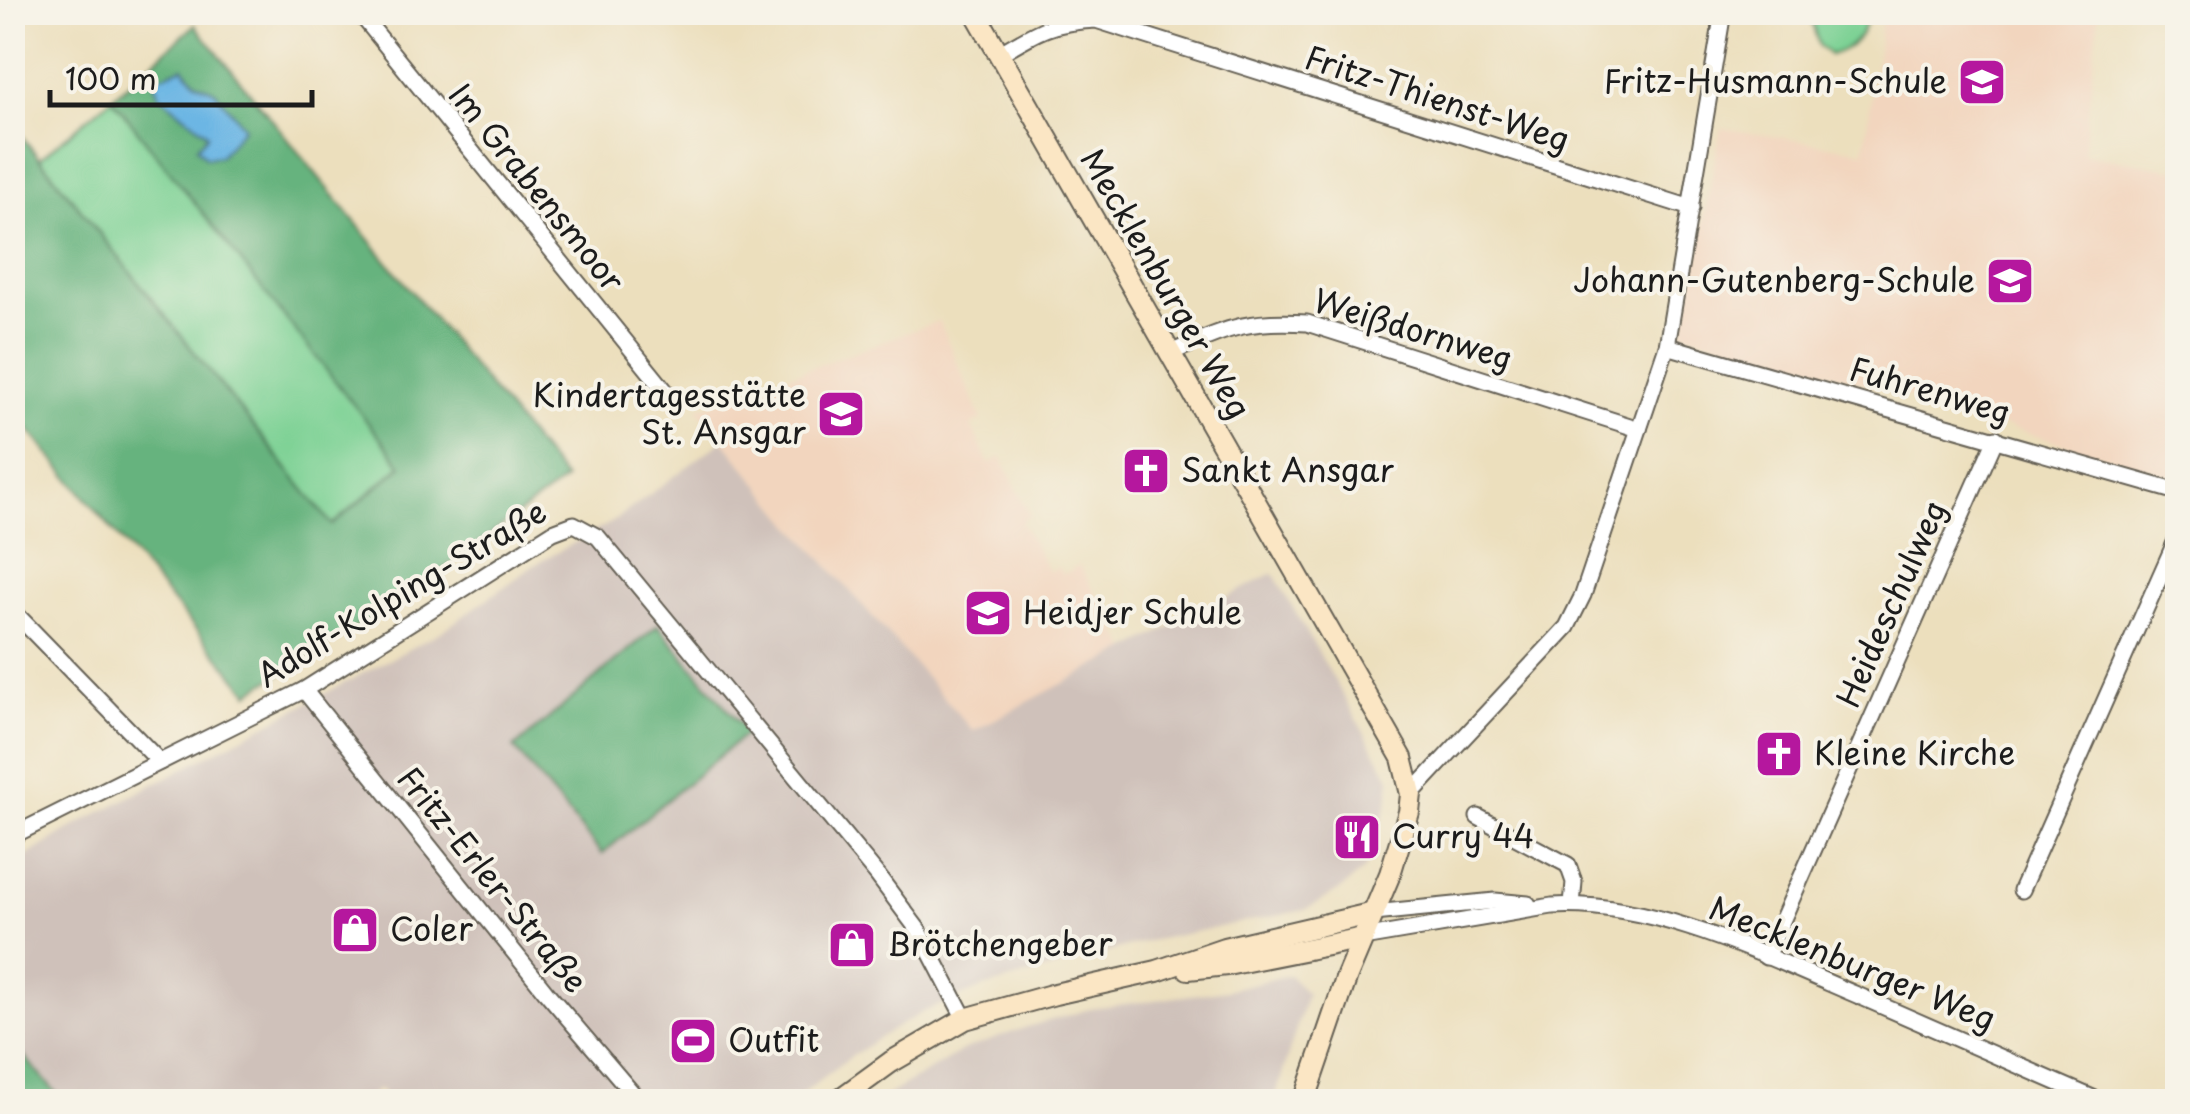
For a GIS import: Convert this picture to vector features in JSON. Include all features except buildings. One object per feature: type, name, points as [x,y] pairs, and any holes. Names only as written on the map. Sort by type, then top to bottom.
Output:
[{"type":"street","name":"Im Grabensmoor","points":[[358,12],[671,398]]},
{"type":"street","name":"Mecklenburger Weg","points":[[975,12],[1402,758],[1411,794]]},
{"type":"street","points":[[1304,1102],[1390,874],[1411,794],[1567,627],[1582,595],[1668,346],[1723,12]]},
{"type":"street","name":"Fritz-Thienst-Weg","points":[[999,54],[1060,21],[1096,20],[1691,208]]},
{"type":"street","name":"Weißdornweg","points":[[1170,353],[1229,328],[1264,320],[1307,323],[1639,429]]},
{"type":"street","name":"Fuhrenweg","points":[[1668,346],[2178,492]]},
{"type":"street","name":"Heideschulweg","points":[[1766,956],[1996,438]]},
{"type":"street","name":"Adolf-Kolping-Straße","points":[[12,836],[304,690],[553,532],[574,524],[598,537],[878,876],[919,930],[965,1019]]},
{"type":"street","points":[[2021,890],[2178,536]]},
{"type":"street","points":[[12,610],[160,762]]},
{"type":"street","name":"Fritz-Erler-Straße","points":[[304,690],[546,992],[640,1102]]},
{"type":"street","points":[[1478,817],[1568,865],[1574,882],[1572,904]]},
{"type":"street","name":"Mecklenburger Weg","points":[[1374,913],[1495,901],[1552,906]]},
{"type":"street","name":"Mecklenburger Weg","points":[[1363,938],[1572,904],[1656,918],[1766,956],[2102,1102]]},
{"type":"street","points":[[836,1102],[890,1062],[965,1019],[1158,971],[1224,948],[1374,913]]},
{"type":"street","points":[[1158,971],[1227,965],[1363,938]]},
{"type":"shaded area","points":[[1883,13],[2099,13],[2083,154],[2177,170],[2177,479],[1827,372],[1683,333],[1721,128],[1864,151]]},
{"type":"shaded area","name":"Heidjer Schule","points":[[939,321],[982,420],[971,425],[989,464],[1001,457],[1030,515],[1021,522],[1049,572],[1058,567],[1063,575],[1079,565],[1129,651],[973,732],[786,518],[698,409]]},
{"type":"shaded area","points":[[723,440],[786,518],[973,731],[1273,573],[1391,779],[1388,803],[1366,868],[1340,890],[1305,910],[1144,942],[980,989],[923,1012],[839,1065],[794,1101],[392,1102],[379,1089],[361,1102],[63,1101],[13,1044],[12,865],[82,822],[441,632],[536,564],[614,521]]},
{"type":"shaded area","points":[[1289,975],[1307,994],[1274,1101],[877,1101],[964,1050],[1027,1027],[1090,1009],[1227,990]]},
{"type":"green space","points":[[1809,12],[1867,13],[1856,40],[1830,55],[1819,46]]},
{"type":"green space","points":[[195,25],[565,480],[415,590],[249,693],[13,411],[12,124],[332,525],[402,466],[112,98]]},
{"type":"green space","points":[[112,98],[402,465],[332,525],[40,158]]},
{"type":"green space","points":[[658,625],[747,733],[602,854],[514,748]]},
{"type":"green space","points":[[13,1044],[63,1101],[13,1101]]},
{"type":"water","points":[[183,67],[196,82],[215,91],[244,127],[220,156],[206,158],[197,147],[208,134],[159,95],[152,77]]},
{"type":"place","name":"Fritz-Husmann-Schule","points":[[1982,82]]},
{"type":"place","name":"Johann-Gutenberg-Schule","points":[[2010,281]]},
{"type":"place","name":"Kindertagesstätte St. Ansgar","points":[[841,414]]},
{"type":"place","name":"Sankt Ansgar","points":[[1146,471]]},
{"type":"place","name":"Heidjer Schule","points":[[988,613]]},
{"type":"place","name":"Kleine Kirche","points":[[1779,754]]},
{"type":"place","name":"Curry 44","points":[[1357,837]]},
{"type":"place","name":"Coler","points":[[355,930]]},
{"type":"place","name":"Brötchengeber","points":[[852,945]]},
{"type":"place","name":"Outfit","points":[[693,1041]]}]
